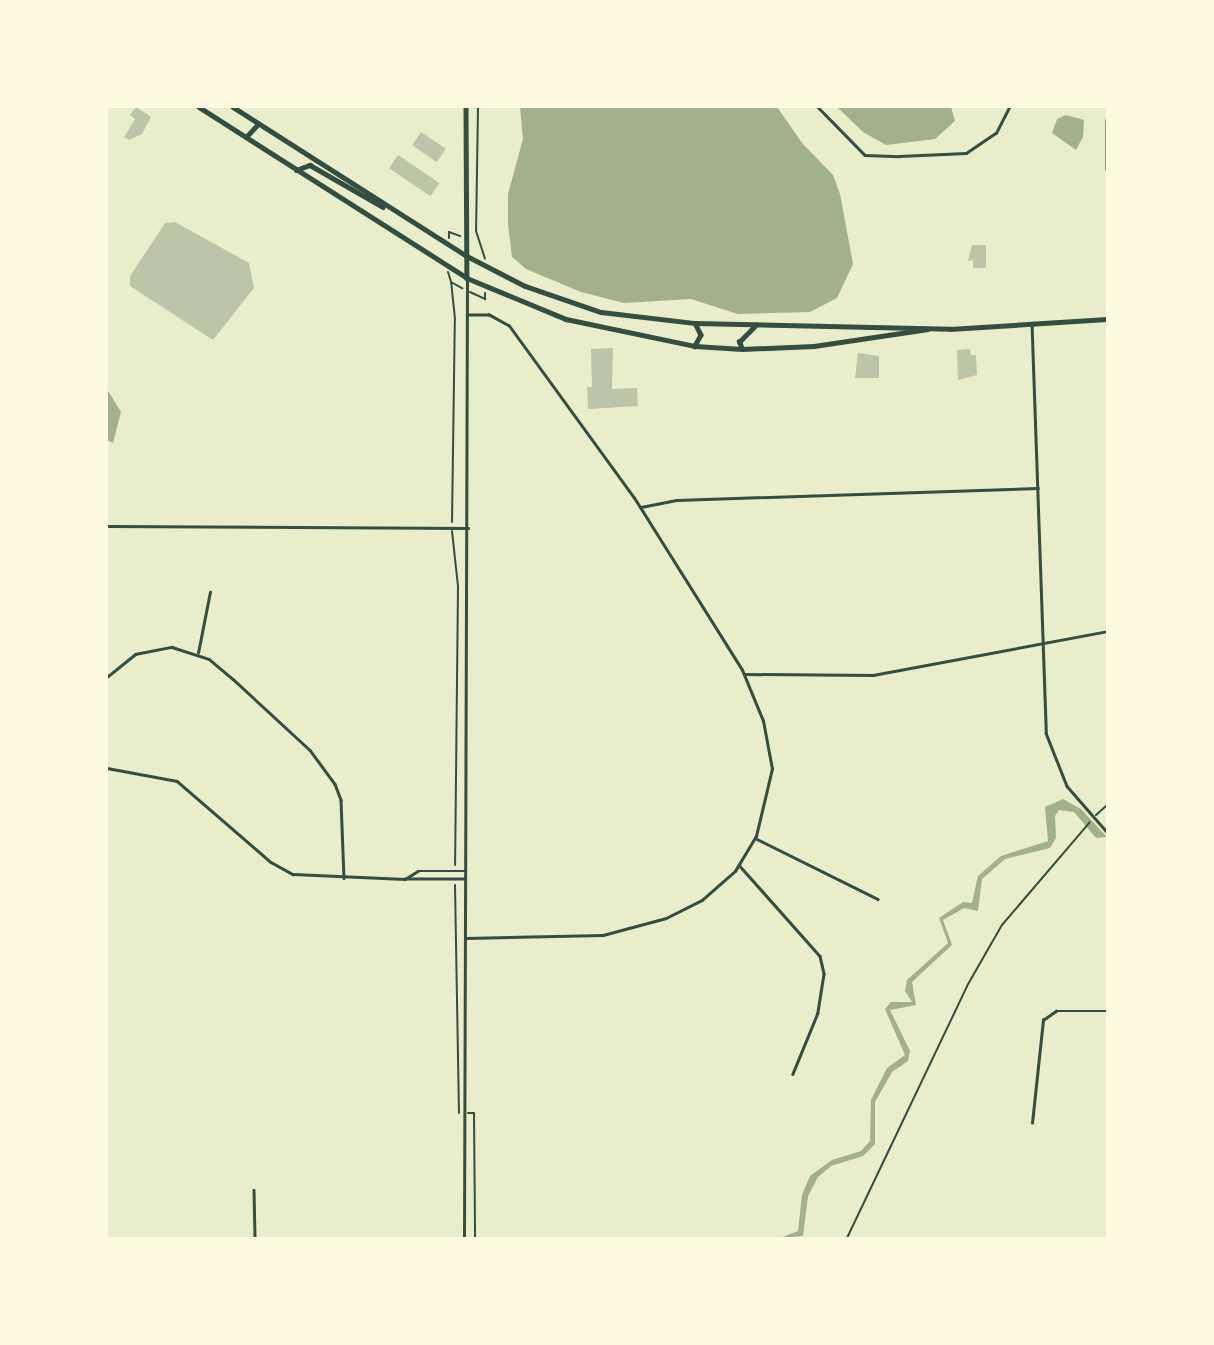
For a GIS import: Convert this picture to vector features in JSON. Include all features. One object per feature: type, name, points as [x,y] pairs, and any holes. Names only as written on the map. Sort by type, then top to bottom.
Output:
[{"type":"main road","points":[[199,107],[467,278],[485,288],[566,320],[695,346],[742,349],[814,346],[932,328]]},
{"type":"main road","points":[[233,107],[387,208],[467,256],[576,305],[695,323],[756,325],[932,328],[1107,319]]},
{"type":"main road","points":[[466,107],[467,278]]},
{"type":"main road","points":[[246,137],[258,124]]},
{"type":"main road","points":[[296,170],[310,165],[374,205],[387,208]]},
{"type":"main road","points":[[695,323],[701,335],[695,346]]},
{"type":"main road","points":[[742,349],[739,342],[756,325]]},
{"type":"street","points":[[818,107],[865,155],[910,156],[966,153],[996,133],[1009,107]]},
{"type":"street","points":[[1107,120],[1107,169]]},
{"type":"street","points":[[464,1238],[467,278]]},
{"type":"street","points":[[466,938],[612,933],[679,912],[706,897],[740,866],[755,838],[769,791],[772,752],[744,674],[640,508],[509,326],[489,315],[468,315]]},
{"type":"street","points":[[1032,323],[1040,645],[1046,733],[1057,770],[1107,832]]},
{"type":"street","points":[[640,508],[677,500],[1038,488]]},
{"type":"street","points":[[107,526],[468,528]]},
{"type":"street","points":[[198,653],[210,592]]},
{"type":"street","points":[[744,674],[873,675],[1107,631]]},
{"type":"street","points":[[107,677],[118,664],[155,647],[198,653],[233,679],[325,766],[341,800],[344,878]]},
{"type":"street","points":[[107,768],[177,781],[279,868],[318,878],[466,879]]},
{"type":"street","points":[[755,838],[878,899]]},
{"type":"street","points":[[740,866],[820,956],[824,974],[818,1013],[793,1074]]},
{"type":"street","points":[[405,879],[418,871],[466,870]]},
{"type":"street","points":[[1032,1123],[1043,1020],[1056,1011],[1107,1011]]},
{"type":"street","points":[[254,1190],[255,1238]]},
{"type":"path","points":[[478,107],[476,231],[478,243],[486,250],[485,265]]},
{"type":"path","points":[[455,870],[458,586],[452,528],[455,319],[449,281],[485,299],[485,288]]},
{"type":"path","points":[[847,1238],[986,952],[1028,890],[1107,805]]},
{"type":"path","points":[[455,879],[458,1113],[474,1113],[475,1238]]},
{"type":"shaded area","points":[[520,107],[777,107],[802,143],[833,175],[840,194],[853,264],[837,298],[810,312],[738,314],[691,299],[624,303],[581,292],[526,269],[512,257],[508,224],[508,194],[523,139]]},
{"type":"shaded area","points":[[837,107],[951,107],[955,121],[935,139],[886,145],[863,132]]},
{"type":"shaded area","points":[[1066,115],[1084,120],[1083,137],[1076,150],[1052,133],[1057,119]]},
{"type":"shaded area","points":[[107,389],[121,412],[113,443],[107,440]]},
{"type":"shaded area","points":[[1063,799],[1081,809],[1107,837],[1096,838],[1074,812],[1059,810],[1055,816],[1056,838],[1050,848],[1005,859],[982,879],[978,911],[964,908],[943,920],[952,945],[912,982],[916,1005],[890,1010],[910,1051],[908,1061],[892,1072],[875,1102],[875,1144],[863,1156],[831,1166],[818,1177],[808,1196],[803,1236],[780,1238],[798,1231],[802,1195],[810,1176],[832,1160],[861,1151],[870,1141],[871,1100],[887,1068],[905,1055],[885,1009],[891,1002],[912,1002],[905,991],[907,980],[948,943],[939,918],[963,902],[972,903],[978,876],[1001,856],[1048,841],[1045,807]]},
{"type":"building","points":[[136,107],[151,117],[142,134],[129,140],[124,137],[135,119],[130,115]]},
{"type":"building","points":[[421,132],[446,149],[437,162],[412,145]]},
{"type":"building","points":[[398,155],[439,183],[431,196],[389,168]]},
{"type":"building","points":[[175,222],[249,263],[254,288],[213,340],[130,286],[130,276],[165,223]]},
{"type":"building","points":[[972,245],[986,245],[986,268],[973,268],[973,260],[968,261]]},
{"type":"building","points":[[613,348],[612,389],[637,388],[638,406],[588,409],[587,387],[592,387],[591,349]]},
{"type":"building","points":[[970,349],[971,355],[976,355],[977,375],[958,380],[957,350]]},
{"type":"building","points":[[858,353],[879,356],[879,378],[855,378]]}]
